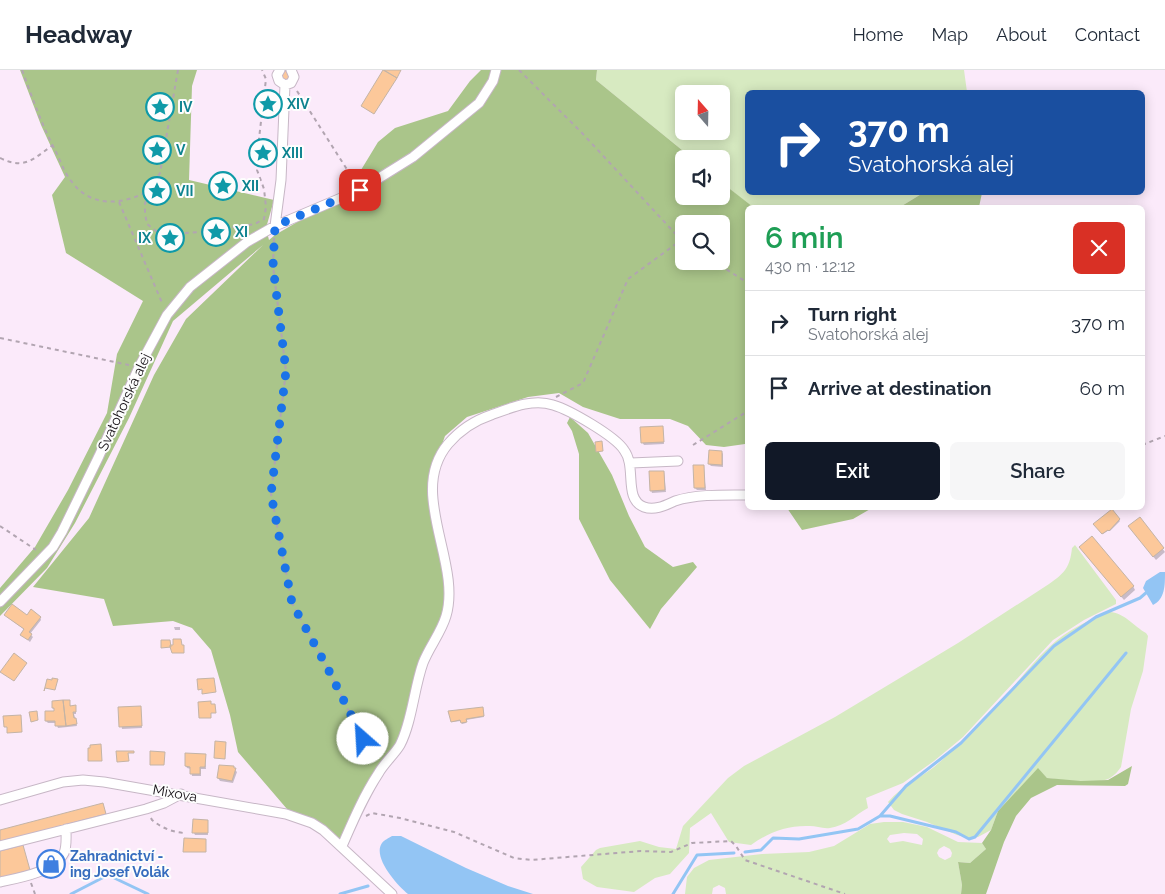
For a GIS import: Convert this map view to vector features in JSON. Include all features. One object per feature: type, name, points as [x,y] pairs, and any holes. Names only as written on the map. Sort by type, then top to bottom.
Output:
[{"type":"street","points":[[280,70],[278,75],[279,81],[288,84]]},
{"type":"street","points":[[275,226],[281,180],[288,84],[294,77],[291,70]]},
{"type":"street","name":"Svatohorská alej","points":[[0,602],[53,546],[62,532],[100,456],[139,367],[167,315],[190,287],[247,242],[275,226],[360,190],[413,157],[479,103],[493,80],[496,70]]},
{"type":"street","points":[[342,846],[360,805],[379,771],[396,752],[401,742],[423,664],[441,628],[448,604],[448,580],[434,506],[432,483],[438,460],[456,434],[488,415],[537,402],[553,405],[612,437],[624,450],[631,463],[631,490],[638,503],[646,508],[665,506],[690,498],[745,495]]},
{"type":"street","points":[[631,463],[678,461]]},
{"type":"street","name":"Mixova","points":[[0,800],[63,782],[83,780],[181,794],[300,818],[324,830],[342,846],[382,890],[392,894]]},
{"type":"street","points":[[0,846],[149,808],[181,794]]},
{"type":"street","points":[[0,882],[28,876],[55,863],[63,855],[66,847],[66,829]]},
{"type":"path","points":[[22,70],[42,124],[71,182],[85,195],[103,202],[119,202],[134,199],[149,191]]},
{"type":"path","points":[[178,70],[160,173],[149,191],[145,214],[148,224],[156,231],[169,234],[200,232],[255,224],[264,219],[266,207],[264,189],[257,170],[266,80],[262,70]]},
{"type":"path","points":[[519,70],[582,133],[675,234]]},
{"type":"path","points":[[288,84],[360,190]]},
{"type":"path","points":[[0,158],[7,162],[28,163],[53,146]]},
{"type":"path","points":[[119,202],[167,315]]},
{"type":"path","points":[[275,226],[273,266],[286,371],[271,494],[292,603],[328,669],[379,771]]},
{"type":"path","points":[[552,399],[583,384],[628,279],[675,247]]},
{"type":"path","points":[[727,270],[745,281]]},
{"type":"path","points":[[0,338],[139,367]]},
{"type":"path","points":[[693,445],[745,413]]},
{"type":"path","points":[[1145,444],[1165,436]]},
{"type":"path","points":[[0,526],[44,556]]},
{"type":"path","points":[[149,808],[152,820],[161,827],[184,833]]},
{"type":"path","points":[[365,817],[372,813],[445,830],[514,858],[531,860],[641,851],[671,852],[692,843],[731,841],[745,860],[845,894]]},
{"type":"green space","points":[[20,70],[197,70],[192,86],[189,180],[274,200],[266,228],[269,240],[354,189],[361,170],[378,142],[395,128],[448,111],[470,81],[481,70],[597,70],[596,80],[682,150],[675,150],[675,205],[730,205],[730,189],[750,205],[745,205],[745,444],[724,447],[706,445],[688,426],[670,419],[620,419],[583,407],[559,393],[528,397],[467,417],[445,436],[430,478],[447,581],[442,624],[423,659],[400,744],[340,841],[312,819],[287,809],[238,752],[230,715],[211,650],[192,628],[173,621],[113,626],[104,599],[33,587],[89,518],[154,375],[186,319],[263,245],[173,321],[129,418],[75,523],[47,568],[0,616],[0,588],[35,547],[68,490],[107,413],[117,354],[143,301],[66,253],[52,195],[65,177],[41,125]]},
{"type":"green space","points":[[597,70],[964,70],[967,90],[745,90],[745,195],[920,195],[903,205],[749,205],[730,189],[730,150],[682,150],[596,80]]},
{"type":"green space","points":[[920,195],[982,195],[979,205],[903,205]]},
{"type":"green space","points":[[570,417],[588,433],[612,475],[629,516],[645,547],[673,567],[693,562],[697,567],[661,609],[650,629],[610,580],[579,519],[579,454],[572,431],[567,423]]},
{"type":"green space","points":[[788,510],[869,510],[853,519],[802,530]]},
{"type":"green space","points":[[1075,545],[1116,600],[1116,604],[1084,620],[1053,640],[963,737],[903,783],[866,798],[868,808],[845,823],[835,827],[802,826],[786,828],[765,836],[751,845],[729,842],[711,813],[690,828],[689,853],[670,874],[655,878],[634,892],[597,887],[583,879],[581,867],[600,848],[640,841],[659,847],[676,849],[683,826],[728,778],[744,766],[835,717],[958,643],[1049,584],[1066,569],[1072,548]]},
{"type":"green space","points":[[1110,612],[1120,614],[1148,636],[1143,671],[1131,709],[1121,767],[1115,774],[1104,780],[1080,781],[1047,778],[1038,769],[998,811],[991,830],[978,837],[970,838],[957,835],[894,810],[888,802],[907,785],[936,766],[959,744],[1049,647],[1075,628]]},
{"type":"green space","points":[[1132,766],[1128,784],[1125,786],[1057,785],[1031,798],[1016,816],[1004,842],[986,894],[961,894],[962,885],[958,862],[970,863],[986,849],[982,843],[991,830],[998,811],[1038,768],[1047,778],[1081,781],[1108,780]]},
{"type":"green space","points":[[903,822],[927,827],[958,842],[982,843],[986,849],[970,863],[958,862],[962,885],[961,894],[726,894],[725,888],[719,885],[713,888],[712,894],[685,894],[687,877],[694,868],[709,860],[762,854],[809,852],[834,846],[870,824]],"holes":[[[917,834],[923,839],[922,845],[903,841],[890,843],[887,839],[890,835]],[[944,846],[950,849],[952,853],[951,857],[945,860],[939,857],[937,853]]]},
{"type":"water","points":[[1160,572],[1165,572],[1164,592],[1153,605],[1143,588],[1146,581]]},
{"type":"water","points":[[392,836],[401,836],[466,868],[508,886],[533,894],[408,894],[392,878],[380,856],[382,843]]},
{"type":"building","points":[[383,70],[397,78],[374,114],[361,106]]},
{"type":"building","points":[[384,70],[401,70],[397,78]]},
{"type":"building","points":[[287,71],[290,77],[288,80],[282,78],[281,74]]},
{"type":"building","points":[[663,426],[664,442],[641,443],[640,427]]},
{"type":"building","points":[[602,441],[603,451],[596,452],[595,442]]},
{"type":"building","points":[[709,450],[722,451],[722,465],[708,464]]},
{"type":"building","points":[[693,465],[704,465],[705,488],[694,488]]},
{"type":"building","points":[[649,471],[664,471],[665,490],[650,491]]},
{"type":"building","points":[[1111,510],[1120,519],[1109,531],[1102,534],[1093,524]]},
{"type":"building","points":[[1140,517],[1164,548],[1153,557],[1128,526]]},
{"type":"building","points":[[1092,536],[1134,586],[1121,597],[1079,547]]},
{"type":"building","points":[[12,604],[27,615],[31,609],[41,617],[29,632],[32,634],[28,640],[20,635],[24,629],[4,615]]},
{"type":"building","points":[[173,639],[181,639],[182,645],[184,645],[184,653],[172,653],[170,645],[173,645]]},
{"type":"building","points":[[161,640],[170,640],[171,647],[161,648]]},
{"type":"building","points":[[14,653],[27,663],[14,681],[0,672]]},
{"type":"building","points":[[52,678],[58,679],[55,690],[45,688],[44,691],[47,679],[52,680]]},
{"type":"building","points":[[214,678],[216,692],[202,694],[202,689],[198,690],[197,679]]},
{"type":"building","points":[[63,700],[66,726],[55,726],[55,721],[45,721],[45,711],[54,711],[52,701]]},
{"type":"building","points":[[63,700],[70,700],[70,706],[76,705],[76,712],[73,712],[77,724],[66,726]]},
{"type":"building","points":[[211,701],[211,704],[215,704],[216,713],[211,713],[211,718],[199,718],[198,702]]},
{"type":"building","points":[[141,706],[142,726],[119,727],[118,707]]},
{"type":"building","points":[[483,707],[484,716],[466,719],[467,722],[461,723],[460,720],[451,722],[448,711]]},
{"type":"building","points":[[37,711],[38,720],[31,722],[29,712]]},
{"type":"building","points":[[21,715],[22,732],[7,733],[7,727],[4,727],[3,716]]},
{"type":"building","points":[[215,741],[226,742],[225,759],[214,758]]},
{"type":"building","points":[[101,744],[102,761],[88,761],[88,748],[90,748],[90,745]]},
{"type":"building","points":[[116,751],[134,751],[134,753],[128,753],[129,761],[117,762]]},
{"type":"building","points":[[150,751],[165,752],[164,765],[150,765]]},
{"type":"building","points":[[185,753],[206,754],[205,767],[200,767],[200,774],[190,774],[190,767],[185,766]]},
{"type":"building","points":[[219,765],[234,766],[236,768],[232,781],[217,778]]},
{"type":"building","points":[[103,803],[106,814],[0,842],[0,830]]},
{"type":"building","points":[[193,819],[208,820],[208,833],[192,833]]},
{"type":"building","points":[[184,838],[206,839],[206,852],[183,852]]},
{"type":"building","points":[[23,845],[30,870],[0,878],[0,851]]},
{"type":"waterway","points":[[745,852],[761,850],[773,838],[799,839],[858,829],[880,816],[906,786],[961,743],[1054,646],[1096,617],[1140,598],[1147,592]]},
{"type":"waterway","points":[[880,816],[890,816],[956,832],[969,839],[975,837],[1126,653]]},
{"type":"waterway","points":[[673,894],[697,855],[734,853]]},
{"type":"waterway","points":[[71,894],[108,875],[148,894]]},
{"type":"waterway","points":[[340,894],[368,886]]},
{"type":"place","name":"XIV","points":[[268,104]]},
{"type":"place","name":"IV","points":[[160,107]]},
{"type":"place","name":"V","points":[[157,150]]},
{"type":"place","name":"XIII","points":[[263,153]]},
{"type":"place","name":"XII","points":[[223,186]]},
{"type":"place","name":"VII","points":[[157,191]]},
{"type":"place","name":"XI","points":[[216,232]]},
{"type":"place","name":"IX","points":[[170,238]]},
{"type":"place","name":"Zahradnictví - ing Josef Volák","points":[[51,864]]},
{"type":"route","points":[[360,190],[275,226],[273,266],[286,371],[271,494],[292,603],[363,739]]}]
